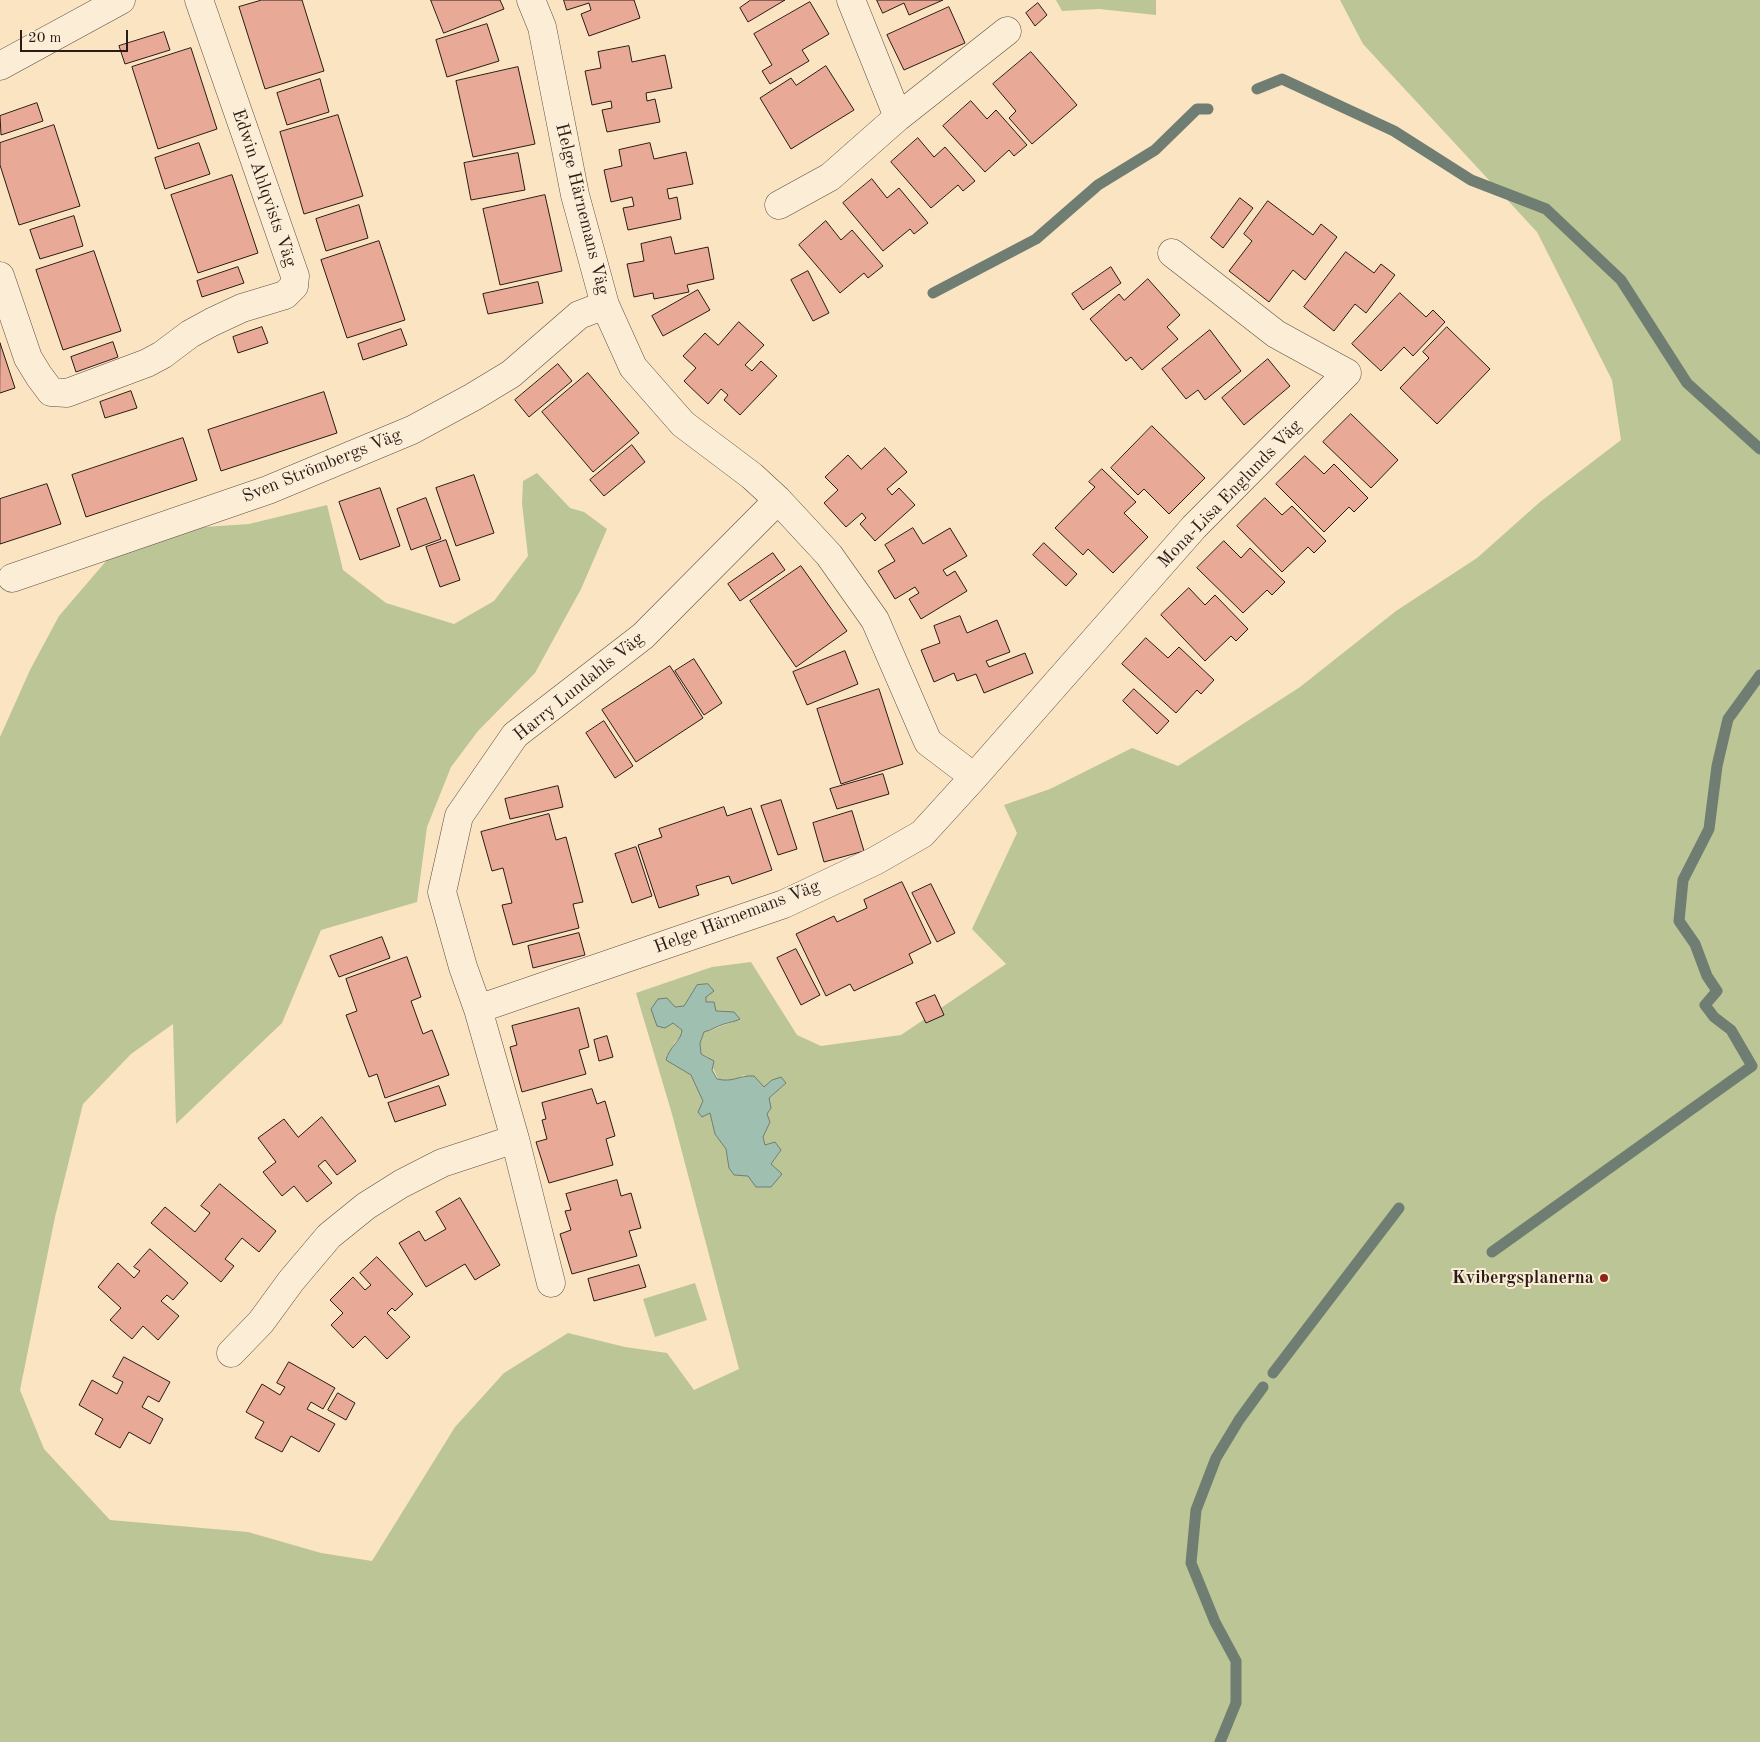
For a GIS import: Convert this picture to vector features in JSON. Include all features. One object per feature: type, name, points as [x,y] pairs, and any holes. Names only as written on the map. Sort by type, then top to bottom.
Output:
[{"type":"street","points":[[0,66],[121,0]]},
{"type":"street","name":"Edwin Ahlqvists Väg","points":[[0,276],[28,358],[38,376],[51,392],[67,393],[147,363],[162,355],[190,334],[212,322],[242,308],[285,295],[294,286],[295,276],[199,0]]},
{"type":"street","name":"Helge Härnemans Väg","points":[[478,1009],[792,900],[876,860],[922,834],[974,777],[928,742],[875,620],[829,555],[778,500],[752,476],[683,424],[633,367],[605,305],[575,194],[542,27],[531,0]]},
{"type":"street","points":[[851,0],[898,117]]},
{"type":"street","points":[[779,205],[830,177],[898,117],[1007,31]]},
{"type":"street","name":"Mona-Lisa Englunds Väg","points":[[974,777],[1194,527],[1347,373],[1276,334],[1172,253]]},
{"type":"street","name":"Sven Strömbergs Väg","points":[[12,578],[268,490],[412,430],[511,374],[579,315],[605,305]]},
{"type":"street","name":"Harry Lundahls Väg","points":[[551,1283],[515,1138],[442,892],[459,816],[515,735],[643,636],[778,500]]},
{"type":"street","points":[[231,1353],[260,1322],[291,1280],[329,1236],[366,1206],[401,1184],[442,1163],[515,1138]]},
{"type":"green space","points":[[1056,0],[1156,0],[1156,15],[1099,9],[1062,11]]},
{"type":"green space","points":[[1340,0],[1760,0],[1760,1742],[0,1742],[0,737],[30,670],[59,616],[107,560],[189,528],[249,524],[327,505],[343,570],[386,603],[454,624],[494,601],[528,556],[522,503],[523,481],[537,473],[570,508],[584,512],[607,529],[581,589],[535,673],[478,731],[451,767],[427,827],[417,902],[321,930],[282,1023],[176,1124],[173,1024],[131,1054],[83,1104],[55,1217],[20,1390],[44,1449],[110,1520],[248,1532],[321,1553],[372,1561],[455,1427],[504,1373],[568,1333],[625,1347],[667,1353],[694,1390],[739,1369],[672,1114],[636,993],[712,967],[751,962],[797,1035],[821,1046],[901,1035],[1006,964],[972,929],[1017,833],[1004,805],[1050,789],[1132,748],[1178,766],[1300,687],[1396,611],[1477,558],[1540,502],[1621,440],[1612,380],[1537,232],[1363,44]],"holes":[[[697,985],[706,997],[706,1002],[716,1011],[723,1011],[734,1022],[704,1032],[700,1043],[701,1054],[708,1057],[718,1079],[731,1080],[744,1075],[764,1088],[772,1080],[786,1083],[769,1098],[766,1114],[770,1122],[763,1137],[765,1145],[781,1150],[771,1164],[748,1176],[734,1175],[729,1168],[726,1149],[715,1134],[710,1112],[691,1075],[666,1060],[675,1042],[682,1036],[682,1030],[673,1023],[675,1007],[684,1006]]]},
{"type":"green space","points":[[695,1283],[707,1320],[655,1337],[643,1299]]},
{"type":"shaded area","points":[[708,984],[714,991],[706,997],[706,1002],[714,1002],[716,1011],[734,1012],[740,1019],[704,1032],[700,1043],[701,1054],[714,1061],[712,1070],[717,1079],[728,1080],[754,1076],[764,1087],[772,1080],[781,1077],[786,1083],[769,1098],[771,1108],[767,1114],[770,1122],[763,1137],[765,1145],[775,1142],[781,1150],[771,1164],[782,1174],[771,1187],[756,1187],[748,1176],[734,1175],[729,1168],[726,1149],[715,1134],[710,1113],[702,1117],[698,1112],[703,1101],[691,1075],[666,1060],[680,1037],[682,1030],[673,1023],[665,1028],[657,1026],[651,1009],[658,999],[667,998],[675,1007],[684,1006],[697,985]]},
{"type":"building","points":[[262,0],[302,0],[324,71],[265,89],[239,7]]},
{"type":"building","points":[[431,0],[500,0],[504,9],[444,33]]},
{"type":"building","points":[[564,0],[634,0],[640,18],[589,36],[581,14],[591,10],[589,3],[567,10]]},
{"type":"building","points":[[751,0],[785,0],[748,22],[740,8]]},
{"type":"building","points":[[877,0],[943,0],[909,15],[904,3],[883,13]]},
{"type":"building","points":[[810,2],[829,34],[802,50],[809,61],[770,84],[762,71],[772,65],[754,34]]},
{"type":"building","points":[[1038,3],[1047,15],[1035,26],[1026,13]]},
{"type":"building","points":[[949,7],[965,43],[904,70],[887,35]]},
{"type":"building","points":[[487,24],[499,61],[447,77],[436,40]]},
{"type":"building","points":[[164,32],[170,50],[125,64],[119,46]]},
{"type":"building","points":[[629,46],[632,62],[665,55],[672,88],[646,93],[647,101],[655,99],[660,122],[607,132],[602,110],[612,108],[611,101],[592,105],[585,71],[601,68],[598,52]]},
{"type":"building","points":[[191,48],[217,129],[158,149],[132,67]]},
{"type":"building","points":[[1031,52],[1077,105],[1032,144],[1009,118],[1016,111],[993,84]]},
{"type":"building","points":[[826,66],[854,110],[791,149],[760,98],[791,78],[796,85]]},
{"type":"building","points":[[518,67],[535,144],[473,157],[456,81]]},
{"type":"building","points":[[320,79],[329,112],[287,125],[277,93]]},
{"type":"building","points":[[971,101],[987,119],[996,110],[1027,145],[1014,156],[1009,150],[985,172],[943,126]]},
{"type":"building","points":[[37,103],[43,121],[1,135],[0,116]]},
{"type":"building","points":[[338,115],[363,196],[304,214],[280,132]]},
{"type":"building","points":[[54,125],[80,206],[19,225],[0,165],[0,143]]},
{"type":"building","points":[[918,138],[934,157],[945,147],[975,181],[963,191],[958,185],[931,208],[891,162]]},
{"type":"building","points":[[199,143],[210,174],[165,189],[155,158]]},
{"type":"building","points":[[650,143],[654,159],[686,152],[693,184],[667,189],[669,199],[677,197],[681,219],[628,230],[623,208],[634,206],[632,197],[611,202],[604,170],[622,166],[619,150]]},
{"type":"building","points":[[518,153],[525,190],[471,200],[464,163]]},
{"type":"building","points":[[232,175],[258,253],[198,273],[171,195]]},
{"type":"building","points":[[872,179],[887,198],[899,188],[928,223],[914,234],[910,229],[883,251],[843,203]]},
{"type":"building","points":[[545,195],[562,271],[500,285],[483,209]]},
{"type":"building","points":[[1240,198],[1253,208],[1223,248],[1211,238]]},
{"type":"building","points":[[1268,201],[1313,235],[1321,224],[1337,237],[1305,280],[1293,270],[1269,302],[1229,271],[1252,241],[1244,234]]},
{"type":"building","points":[[359,205],[368,238],[326,251],[316,219]]},
{"type":"building","points":[[74,216],[83,246],[40,259],[30,230]]},
{"type":"building","points":[[826,221],[841,240],[852,230],[883,266],[868,278],[864,273],[840,293],[799,245]]},
{"type":"building","points":[[671,237],[675,254],[708,247],[714,279],[687,285],[689,292],[654,299],[653,293],[634,297],[627,264],[644,261],[641,244]]},
{"type":"building","points":[[379,241],[405,320],[347,338],[321,260]]},
{"type":"building","points":[[94,251],[121,331],[63,350],[36,270]]},
{"type":"building","points":[[1346,252],[1374,273],[1381,264],[1395,275],[1366,313],[1355,304],[1334,331],[1304,307]]},
{"type":"building","points":[[238,267],[244,283],[202,297],[197,281]]},
{"type":"building","points":[[1111,267],[1121,283],[1083,310],[1072,294]]},
{"type":"building","points":[[808,271],[829,313],[813,321],[791,280]]},
{"type":"building","points":[[1148,279],[1180,315],[1167,327],[1178,339],[1142,370],[1131,357],[1126,361],[1090,319],[1119,294],[1124,300]]},
{"type":"building","points":[[538,282],[543,303],[488,314],[483,294]]},
{"type":"building","points":[[698,290],[710,310],[663,336],[652,316]]},
{"type":"building","points":[[1400,293],[1426,317],[1433,310],[1445,322],[1413,356],[1404,347],[1381,371],[1352,344]]},
{"type":"building","points":[[739,322],[764,345],[745,365],[752,371],[761,361],[777,376],[740,415],[724,400],[728,395],[721,389],[708,404],[684,381],[696,368],[683,356],[705,333],[718,345]]},
{"type":"building","points":[[262,327],[268,343],[238,353],[233,337]]},
{"type":"building","points":[[1447,327],[1490,369],[1437,424],[1400,388],[1429,358],[1423,352]]},
{"type":"building","points":[[401,329],[407,345],[363,360],[358,344]]},
{"type":"building","points":[[1210,330],[1241,371],[1205,400],[1198,390],[1186,399],[1162,369]]},
{"type":"building","points":[[113,342],[118,357],[76,372],[71,357]]},
{"type":"building","points":[[0,343],[15,388],[0,393]]},
{"type":"building","points":[[1268,359],[1290,386],[1244,425],[1222,398]]},
{"type":"building","points":[[558,364],[572,381],[529,417],[515,400]]},
{"type":"building","points":[[588,373],[639,433],[593,472],[542,412]]},
{"type":"building","points":[[131,391],[137,408],[105,418],[100,402]]},
{"type":"building","points":[[324,392],[337,433],[221,471],[208,430]]},
{"type":"building","points":[[1351,414],[1398,460],[1371,488],[1323,442]]},
{"type":"building","points":[[1152,426],[1205,478],[1169,514],[1144,489],[1138,495],[1111,468]]},
{"type":"building","points":[[183,438],[197,480],[86,517],[72,475]]},
{"type":"building","points":[[632,445],[645,462],[604,496],[590,480]]},
{"type":"building","points":[[885,448],[907,472],[887,489],[892,495],[899,488],[915,505],[875,541],[860,524],[866,518],[862,513],[846,527],[824,503],[838,490],[825,477],[848,455],[861,469]]},
{"type":"building","points":[[1305,456],[1324,474],[1334,464],[1368,498],[1354,512],[1349,507],[1324,532],[1276,484]]},
{"type":"building","points":[[1102,469],[1136,502],[1124,513],[1148,537],[1113,573],[1088,549],[1083,555],[1055,528],[1095,487],[1089,482]]},
{"type":"building","points":[[474,475],[494,533],[456,546],[436,488]]},
{"type":"building","points":[[47,484],[61,524],[0,544],[0,499]]},
{"type":"building","points":[[380,488],[400,546],[360,560],[339,502]]},
{"type":"building","points":[[426,498],[441,539],[411,550],[397,509]]},
{"type":"building","points":[[1265,498],[1282,515],[1292,506],[1326,541],[1314,553],[1308,547],[1282,572],[1237,526]]},
{"type":"building","points":[[913,528],[923,544],[950,528],[967,556],[943,570],[947,576],[955,571],[967,591],[921,619],[909,599],[919,593],[915,587],[895,599],[878,571],[895,561],[885,545]]},
{"type":"building","points":[[446,540],[460,580],[440,587],[426,547]]},
{"type":"building","points":[[1224,541],[1241,558],[1250,548],[1285,582],[1272,595],[1267,590],[1243,613],[1197,568]]},
{"type":"building","points":[[1044,543],[1077,574],[1066,586],[1033,555]]},
{"type":"building","points":[[773,553],[785,570],[740,601],[728,584]]},
{"type":"building","points":[[801,566],[847,631],[796,667],[750,601]]},
{"type":"building","points":[[1189,588],[1205,605],[1215,595],[1248,629],[1236,641],[1231,636],[1205,661],[1161,615]]},
{"type":"building","points":[[960,616],[967,633],[997,620],[1010,652],[986,661],[989,667],[1025,653],[1033,673],[984,693],[976,674],[957,681],[954,673],[934,682],[921,650],[940,643],[934,626]]},
{"type":"building","points":[[1146,638],[1168,658],[1179,647],[1214,680],[1201,694],[1197,690],[1176,713],[1122,664]]},
{"type":"building","points":[[845,651],[858,684],[807,705],[793,672]]},
{"type":"building","points":[[694,659],[722,703],[704,715],[675,671]]},
{"type":"building","points":[[670,666],[703,718],[636,762],[602,710]]},
{"type":"building","points":[[879,689],[903,764],[841,784],[817,709]]},
{"type":"building","points":[[1134,689],[1169,721],[1157,734],[1123,701]]},
{"type":"building","points":[[604,721],[633,766],[615,778],[586,733]]},
{"type":"building","points":[[883,774],[889,794],[837,809],[830,789]]},
{"type":"building","points":[[558,786],[563,807],[510,819],[505,799]]},
{"type":"building","points":[[781,800],[797,849],[778,855],[761,806]]},
{"type":"building","points":[[724,807],[727,816],[751,808],[772,870],[732,884],[729,876],[696,886],[699,895],[659,908],[638,845],[662,837],[659,829]]},
{"type":"building","points":[[852,811],[864,851],[824,862],[813,823]]},
{"type":"building","points":[[549,814],[556,840],[566,837],[583,902],[573,904],[579,928],[513,945],[502,905],[512,903],[503,868],[492,871],[481,832]]},
{"type":"building","points":[[636,847],[652,896],[632,903],[615,854]]},
{"type":"building","points":[[902,882],[931,943],[909,954],[913,963],[854,991],[850,984],[826,996],[796,934],[834,916],[837,922],[867,908],[864,900]]},
{"type":"building","points":[[931,884],[955,933],[937,942],[912,893]]},
{"type":"building","points":[[579,933],[585,955],[533,968],[528,946]]},
{"type":"building","points":[[382,937],[390,958],[339,977],[330,956]]},
{"type":"building","points":[[796,949],[820,995],[801,1005],[777,958]]},
{"type":"building","points":[[407,957],[421,997],[411,1001],[423,1034],[432,1030],[449,1075],[385,1098],[377,1074],[369,1077],[346,1015],[357,1011],[346,979]]},
{"type":"building","points":[[935,995],[944,1015],[926,1023],[916,1003]]},
{"type":"building","points":[[579,1008],[589,1047],[579,1050],[586,1074],[522,1092],[510,1047],[517,1045],[512,1026]]},
{"type":"building","points":[[607,1036],[613,1057],[599,1061],[594,1040]]},
{"type":"building","points":[[439,1086],[446,1105],[395,1122],[388,1103]]},
{"type":"building","points":[[592,1089],[597,1104],[605,1101],[615,1136],[606,1139],[613,1165],[549,1183],[536,1142],[547,1139],[542,1120],[546,1119],[542,1103]]},
{"type":"building","points":[[322,1117],[356,1161],[337,1175],[325,1160],[318,1166],[332,1183],[307,1202],[294,1186],[282,1196],[263,1172],[276,1162],[258,1138],[284,1119],[298,1137]]},
{"type":"building","points":[[617,1180],[621,1196],[631,1193],[641,1228],[629,1231],[637,1256],[572,1274],[560,1234],[571,1230],[565,1211],[571,1210],[566,1194]]},
{"type":"building","points":[[220,1184],[276,1231],[259,1252],[242,1238],[225,1259],[234,1266],[221,1282],[151,1223],[165,1207],[195,1232],[210,1213],[201,1206]]},
{"type":"building","points":[[460,1198],[500,1265],[475,1280],[465,1264],[426,1287],[399,1243],[419,1231],[425,1241],[446,1229],[436,1212]]},
{"type":"building","points":[[150,1249],[188,1283],[173,1300],[167,1295],[161,1301],[179,1316],[158,1340],[143,1326],[132,1339],[110,1320],[121,1308],[98,1287],[118,1263],[134,1278],[140,1271],[134,1267]]},
{"type":"building","points":[[377,1257],[413,1294],[395,1311],[392,1308],[387,1313],[410,1337],[387,1359],[365,1336],[353,1348],[331,1325],[343,1313],[330,1300],[353,1277],[365,1290],[371,1285],[360,1273]]},
{"type":"building","points":[[639,1265],[646,1287],[594,1301],[588,1279]]},
{"type":"building","points":[[124,1357],[170,1382],[159,1402],[148,1396],[142,1407],[163,1419],[150,1444],[129,1432],[120,1448],[95,1434],[103,1419],[79,1405],[92,1380],[117,1394],[123,1382],[113,1377]]},
{"type":"building","points":[[289,1362],[335,1388],[323,1409],[311,1402],[307,1409],[335,1424],[319,1452],[291,1436],[282,1452],[255,1438],[264,1422],[246,1412],[262,1384],[280,1395],[285,1387],[277,1383]]},
{"type":"building","points":[[338,1393],[355,1403],[346,1420],[328,1410]]},
{"type":"waterway","points":[[1257,89],[1282,79],[1394,131],[1471,180],[1546,209],[1621,280],[1687,383],[1760,449]]},
{"type":"waterway","points":[[933,293],[1036,239],[1098,185],[1155,150],[1197,109],[1208,109]]},
{"type":"waterway","points":[[1492,1252],[1752,1066],[1731,1030],[1714,1017],[1705,1005],[1717,991],[1707,976],[1695,944],[1679,921],[1683,880],[1709,829],[1717,766],[1728,719],[1760,675]]},
{"type":"waterway","points":[[1273,1373],[1399,1208]]},
{"type":"waterway","points":[[1220,1742],[1236,1703],[1236,1661],[1215,1622],[1191,1563],[1196,1510],[1216,1458],[1239,1420],[1263,1387]]},
{"type":"place","name":"Kvibergsplanerna","points":[[1604,1278]]}]
